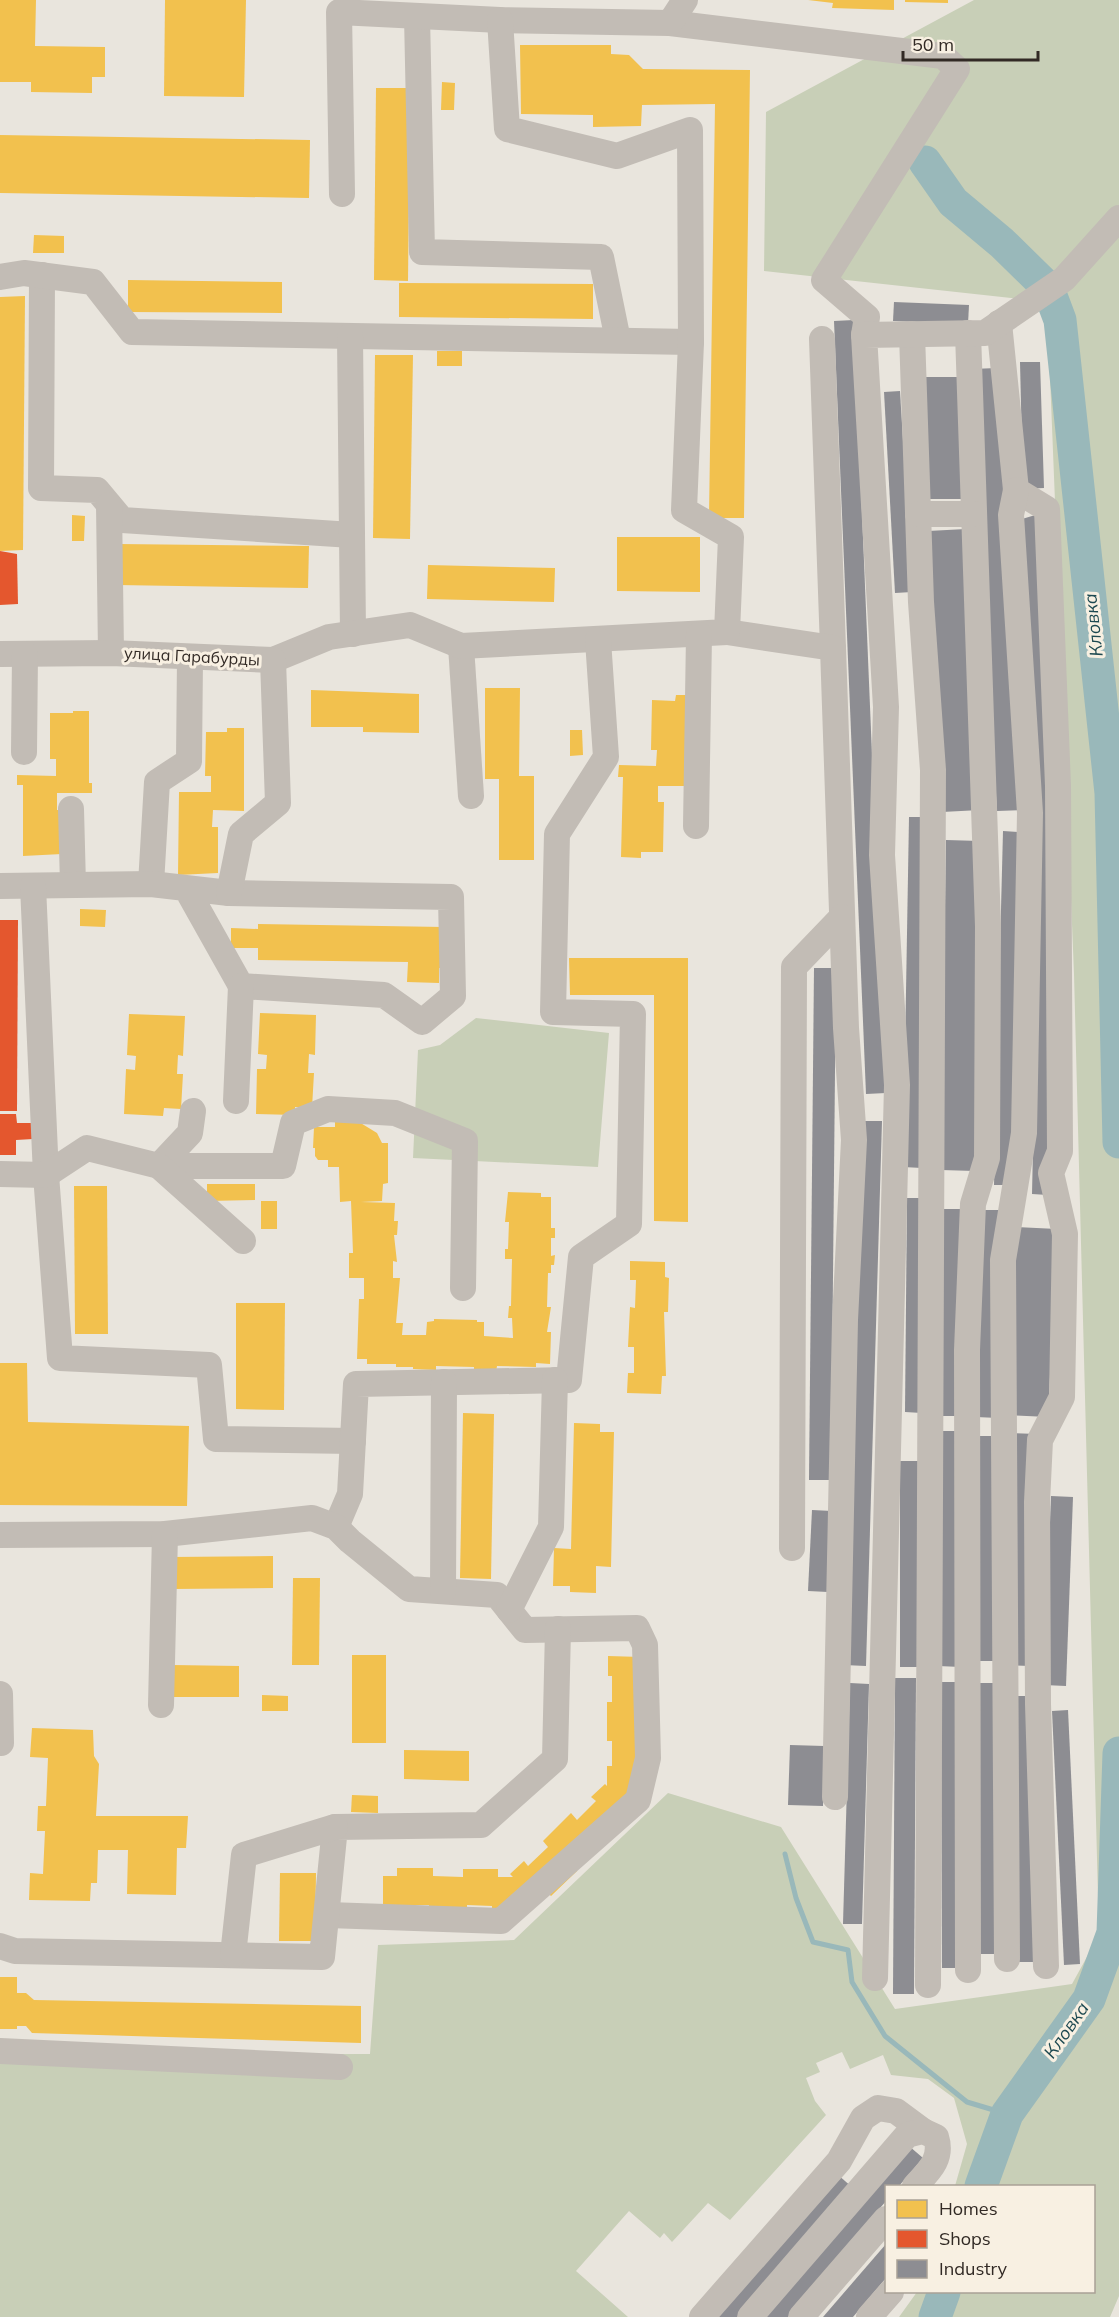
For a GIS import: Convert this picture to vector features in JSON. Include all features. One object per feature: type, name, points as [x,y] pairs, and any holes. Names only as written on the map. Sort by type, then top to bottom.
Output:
[{"type":"street","points":[[670,23],[685,0]]},
{"type":"street","points":[[342,194],[338,6],[417,16],[487,13],[670,23],[943,56],[957,69],[824,280],[867,317],[864,335],[886,707],[882,855],[897,1085],[875,1978]]},
{"type":"street","points":[[487,13],[507,129],[617,156],[690,130],[691,342],[684,510],[731,537],[727,632]]},
{"type":"street","points":[[417,16],[422,252],[601,257],[618,340]]},
{"type":"street","points":[[864,335],[985,333],[1064,279],[1119,218]]},
{"type":"street","points":[[0,277],[24,273],[93,282],[132,332],[691,342]]},
{"type":"street","points":[[42,275],[41,488],[98,490],[122,520],[352,535]]},
{"type":"street","points":[[1000,322],[1016,490],[1011,515],[1030,813],[1024,1132],[1003,1260],[1006,1959]]},
{"type":"street","points":[[968,333],[988,926],[987,1158],[973,1204],[967,1350],[968,1970]]},
{"type":"street","points":[[912,334],[921,602],[933,770],[928,1985]]},
{"type":"street","points":[[351,336],[353,634]]},
{"type":"street","points":[[822,339],[842,916],[854,1140],[845,1320],[835,1797]]},
{"type":"street","points":[[1016,490],[1047,509],[1059,786],[1060,1151],[1051,1173],[1065,1234],[1062,1397],[1040,1440],[1037,1502],[1038,1704],[1046,1966]]},
{"type":"street","points":[[109,505],[111,653]]},
{"type":"street","points":[[918,514],[974,514]]},
{"type":"street","name":"улица Гарабурды","points":[[12,654],[111,653],[273,660],[329,637],[410,625],[461,646],[727,632],[833,648]]},
{"type":"street","points":[[696,826],[699,635]]},
{"type":"street","points":[[336,1527],[350,1494],[356,1384],[569,1380],[580,1257],[629,1224],[633,1014],[553,1012],[557,834],[606,757],[598,640]]},
{"type":"street","points":[[461,646],[471,796]]},
{"type":"street","points":[[12,654],[24,752]]},
{"type":"street","points":[[151,884],[157,782],[189,761],[190,658]]},
{"type":"street","points":[[230,893],[241,834],[278,803],[273,660]]},
{"type":"street","points":[[71,809],[74,885]]},
{"type":"street","points":[[0,886],[151,884],[230,893],[451,897],[453,996],[422,1022],[384,995],[241,986]]},
{"type":"street","points":[[33,886],[46,1175],[60,1358],[209,1365],[216,1439],[353,1442]]},
{"type":"street","points":[[186,888],[241,986],[236,1101]]},
{"type":"street","points":[[792,1548],[794,967],[842,916]]},
{"type":"street","points":[[0,1174],[46,1175],[87,1148],[159,1166],[283,1166],[293,1123],[328,1109],[395,1113],[465,1141],[463,1288]]},
{"type":"street","points":[[159,1166],[190,1133],[193,1111]]},
{"type":"street","points":[[159,1166],[243,1241]]},
{"type":"street","points":[[509,1610],[551,1527],[555,1380]]},
{"type":"street","points":[[443,1592],[444,1382]]},
{"type":"street","points":[[0,1535],[165,1534],[312,1518],[336,1527],[410,1589],[497,1595],[525,1630],[637,1628],[645,1645],[648,1758],[638,1800],[501,1921],[328,1915]]},
{"type":"street","points":[[161,1705],[165,1534]]},
{"type":"street","points":[[233,1955],[244,1855],[335,1827],[481,1825],[555,1759],[558,1629]]},
{"type":"street","points":[[0,1694],[1,1743]]},
{"type":"street","points":[[0,1946],[15,1951],[322,1957],[335,1827]]},
{"type":"street","points":[[0,2051],[340,2067]]},
{"type":"street","points":[[702,2317],[839,2161],[863,2118],[878,2108],[896,2111],[923,2131],[936,2137],[940,2148],[936,2163],[917,2185]]},
{"type":"street","points":[[750,2317],[907,2134],[923,2131]]},
{"type":"street","points":[[801,2317],[885,2220]]},
{"type":"street","points":[[869,2317],[890,2293]]},
{"type":"green space","points":[[974,0],[1119,0],[1119,2296],[1110,2317],[899,2317],[916,2293],[1095,2293],[1095,2185],[955,2185],[967,2144],[954,2098],[928,2079],[891,2075],[883,2055],[850,2069],[842,2052],[816,2063],[820,2072],[806,2078],[815,2101],[826,2115],[730,2220],[708,2203],[672,2242],[664,2233],[660,2238],[629,2211],[576,2271],[628,2317],[0,2317],[0,2055],[370,2054],[378,1945],[514,1940],[668,1793],[781,1827],[895,2009],[1072,1984],[1099,1935],[1074,974],[1047,302],[764,271],[766,112]]},
{"type":"green space","points":[[476,1018],[609,1033],[598,1167],[413,1158],[418,1050],[440,1045]]},
{"type":"building: Homes","points":[[0,0],[36,0],[35,46],[105,47],[105,77],[92,77],[92,93],[31,92],[31,82],[0,82]]},
{"type":"building: Homes","points":[[165,0],[246,0],[244,97],[164,96]]},
{"type":"building: Homes","points":[[808,0],[894,0],[894,10],[832,8],[833,3]]},
{"type":"building: Homes","points":[[905,0],[948,0],[948,3],[905,2]]},
{"type":"building: Homes","points":[[520,45],[611,45],[611,54],[629,55],[643,69],[750,70],[744,518],[709,518],[715,104],[642,105],[641,126],[593,127],[593,115],[521,114]]},
{"type":"building: Homes","points":[[442,82],[455,83],[454,110],[441,110]]},
{"type":"building: Homes","points":[[376,88],[410,88],[408,281],[374,280]]},
{"type":"building: Homes","points":[[0,135],[310,140],[309,198],[0,193]]},
{"type":"building: Homes","points":[[34,235],[64,236],[64,253],[33,253]]},
{"type":"building: Homes","points":[[128,280],[282,282],[282,313],[128,312]]},
{"type":"building: Homes","points":[[399,283],[593,284],[593,319],[399,317]]},
{"type":"building: Homes","points":[[25,296],[23,550],[0,551],[0,297]]},
{"type":"building: Homes","points":[[437,351],[462,351],[462,366],[437,366]]},
{"type":"building: Homes","points":[[375,355],[413,355],[410,539],[373,538]]},
{"type":"building: Homes","points":[[72,515],[85,516],[84,541],[72,541]]},
{"type":"building: Homes","points":[[617,537],[700,537],[700,592],[617,591]]},
{"type":"building: Homes","points":[[118,544],[309,546],[308,588],[117,585]]},
{"type":"building: Homes","points":[[428,565],[555,568],[554,602],[427,599]]},
{"type":"building: Homes","points":[[485,688],[520,688],[519,776],[534,776],[534,860],[499,860],[499,779],[485,779]]},
{"type":"building: Homes","points":[[311,690],[419,694],[419,733],[363,732],[363,727],[311,727]]},
{"type":"building: Homes","points":[[676,695],[693,695],[697,786],[658,786],[658,802],[664,802],[663,852],[641,852],[641,858],[621,857],[623,777],[618,777],[619,765],[656,766],[657,750],[651,750],[652,700],[675,701]]},
{"type":"building: Homes","points":[[73,711],[89,711],[89,783],[92,783],[92,793],[57,793],[57,810],[62,810],[62,854],[23,856],[23,785],[17,785],[17,775],[56,776],[56,759],[50,759],[50,713],[73,713]]},
{"type":"building: Homes","points":[[227,728],[244,728],[244,811],[213,810],[212,827],[218,827],[218,873],[178,875],[179,792],[211,792],[211,776],[205,776],[206,732],[227,732]]},
{"type":"building: Homes","points":[[570,730],[582,730],[583,755],[570,756]]},
{"type":"building: Homes","points":[[80,909],[106,910],[105,927],[80,926]]},
{"type":"building: Homes","points":[[258,924],[444,927],[443,968],[439,968],[439,983],[407,982],[408,962],[258,960],[258,948],[231,948],[231,928],[258,929]]},
{"type":"building: Homes","points":[[569,958],[688,958],[688,1222],[654,1221],[654,995],[570,995]]},
{"type":"building: Homes","points":[[260,1013],[316,1015],[315,1055],[309,1054],[308,1073],[314,1073],[312,1108],[295,1107],[295,1115],[256,1114],[257,1069],[266,1069],[267,1055],[258,1054]]},
{"type":"building: Homes","points":[[129,1014],[185,1016],[183,1056],[178,1055],[177,1074],[183,1074],[181,1109],[164,1108],[163,1116],[124,1114],[126,1069],[135,1070],[136,1056],[127,1055]]},
{"type":"building: Homes","points":[[335,1122],[359,1122],[377,1133],[382,1143],[388,1143],[388,1183],[383,1184],[382,1201],[361,1202],[395,1203],[394,1221],[398,1221],[397,1235],[394,1235],[397,1262],[393,1261],[393,1278],[400,1278],[396,1323],[403,1323],[402,1335],[426,1335],[427,1322],[434,1321],[434,1319],[477,1320],[477,1322],[484,1322],[484,1336],[513,1338],[512,1318],[508,1318],[509,1306],[511,1306],[512,1259],[505,1259],[505,1249],[508,1249],[509,1222],[505,1222],[508,1192],[541,1193],[541,1197],[551,1197],[551,1228],[555,1228],[555,1238],[551,1238],[551,1256],[555,1255],[551,1273],[548,1273],[547,1307],[551,1307],[547,1332],[551,1332],[550,1364],[536,1363],[536,1367],[497,1366],[496,1372],[474,1371],[474,1367],[436,1366],[436,1370],[413,1369],[413,1367],[396,1367],[396,1364],[367,1364],[367,1359],[357,1359],[359,1299],[364,1299],[364,1278],[349,1278],[349,1253],[353,1253],[351,1201],[340,1202],[339,1167],[328,1167],[328,1160],[318,1160],[315,1156],[315,1148],[313,1148],[314,1127],[335,1127]]},
{"type":"building: Homes","points":[[207,1184],[255,1184],[255,1200],[207,1201]]},
{"type":"building: Homes","points":[[74,1186],[107,1186],[108,1334],[75,1334]]},
{"type":"building: Homes","points":[[261,1201],[277,1201],[277,1229],[261,1229]]},
{"type":"building: Homes","points":[[630,1261],[665,1262],[665,1277],[669,1278],[668,1312],[664,1312],[666,1376],[662,1376],[661,1394],[627,1393],[628,1373],[634,1373],[634,1347],[628,1347],[630,1307],[635,1308],[636,1280],[630,1280]]},
{"type":"building: Homes","points":[[236,1303],[285,1303],[284,1410],[236,1409]]},
{"type":"building: Homes","points":[[0,1363],[27,1363],[28,1422],[189,1426],[187,1506],[0,1505]]},
{"type":"building: Homes","points":[[463,1413],[494,1414],[491,1579],[460,1578]]},
{"type":"building: Homes","points":[[574,1423],[600,1424],[600,1432],[614,1432],[611,1567],[596,1566],[596,1593],[570,1592],[570,1586],[553,1586],[554,1548],[571,1549]]},
{"type":"building: Homes","points":[[273,1556],[273,1588],[172,1589],[171,1557]]},
{"type":"building: Homes","points":[[293,1578],[320,1578],[319,1665],[292,1665]]},
{"type":"building: Homes","points":[[352,1655],[386,1655],[386,1743],[352,1743]]},
{"type":"building: Homes","points":[[608,1656],[641,1657],[640,1787],[572,1866],[577,1871],[551,1896],[546,1891],[492,1910],[492,1906],[467,1905],[467,1910],[429,1909],[429,1905],[402,1905],[402,1909],[383,1909],[383,1876],[397,1876],[397,1868],[433,1868],[433,1876],[463,1877],[463,1869],[498,1869],[498,1877],[513,1877],[510,1874],[524,1861],[528,1866],[548,1847],[543,1841],[571,1813],[577,1820],[596,1801],[591,1797],[605,1784],[607,1786],[607,1766],[612,1766],[612,1741],[607,1741],[607,1702],[612,1702],[612,1676],[608,1676]]},
{"type":"building: Homes","points":[[172,1665],[239,1666],[239,1697],[171,1697]]},
{"type":"building: Homes","points":[[262,1695],[288,1696],[288,1711],[262,1711]]},
{"type":"building: Homes","points":[[32,1728],[93,1730],[94,1756],[99,1764],[96,1816],[188,1816],[186,1848],[177,1848],[176,1895],[127,1894],[128,1850],[98,1850],[97,1883],[91,1883],[90,1901],[29,1900],[30,1873],[43,1874],[45,1831],[37,1831],[38,1806],[46,1806],[48,1758],[30,1757]]},
{"type":"building: Homes","points":[[404,1750],[469,1751],[469,1781],[404,1779]]},
{"type":"building: Homes","points":[[352,1795],[378,1796],[378,1813],[351,1812]]},
{"type":"building: Homes","points":[[280,1873],[316,1873],[315,1941],[279,1941]]},
{"type":"building: Homes","points":[[0,1977],[17,1977],[17,1993],[26,1993],[34,2000],[361,2006],[361,2043],[32,2033],[26,2026],[17,2026],[17,2029],[0,2029]]},
{"type":"building: Shops","points":[[0,551],[17,554],[18,604],[0,605]]},
{"type":"building: Shops","points":[[0,920],[18,920],[17,1111],[0,1111]]},
{"type":"building: Shops","points":[[0,1114],[16,1114],[17,1123],[33,1123],[33,1139],[16,1140],[16,1155],[0,1155]]},
{"type":"building: Industry","points":[[894,302],[969,305],[968,324],[893,321]]},
{"type":"building: Industry","points":[[854,320],[886,1093],[866,1094],[834,321]]},
{"type":"building: Industry","points":[[1020,362],[1040,362],[1044,488],[1023,489]]},
{"type":"building: Industry","points":[[997,368],[1022,810],[997,811],[972,369]]},
{"type":"building: Industry","points":[[923,377],[962,377],[961,499],[923,499]]},
{"type":"building: Industry","points":[[900,391],[912,592],[895,593],[884,392]]},
{"type":"building: Industry","points":[[1042,513],[1056,874],[1048,1195],[1032,1194],[1039,874],[1022,519]]},
{"type":"building: Industry","points":[[966,529],[980,810],[942,812],[928,531]]},
{"type":"building: Industry","points":[[909,817],[928,817],[922,1168],[903,1167]]},
{"type":"building: Industry","points":[[1003,831],[1020,832],[1011,1185],[994,1185]]},
{"type":"building: Industry","points":[[946,840],[980,841],[975,1171],[941,1170]]},
{"type":"building: Industry","points":[[814,968],[836,968],[831,1480],[809,1480]]},
{"type":"building: Industry","points":[[860,1121],[882,1121],[866,1666],[844,1665]]},
{"type":"building: Industry","points":[[907,1198],[925,1198],[922,1413],[905,1412]]},
{"type":"building: Industry","points":[[942,1209],[960,1209],[960,1416],[942,1416]]},
{"type":"building: Industry","points":[[980,1210],[1001,1210],[998,1418],[976,1417]]},
{"type":"building: Industry","points":[[1015,1227],[1057,1229],[1048,1417],[1007,1415]]},
{"type":"building: Industry","points":[[939,1431],[962,1431],[961,1667],[938,1666]]},
{"type":"building: Industry","points":[[1013,1433],[1037,1434],[1030,1666],[1006,1665]]},
{"type":"building: Industry","points":[[978,1436],[996,1436],[995,1661],[977,1661]]},
{"type":"building: Industry","points":[[900,1461],[923,1461],[923,1667],[900,1667]]},
{"type":"building: Industry","points":[[1051,1496],[1073,1497],[1066,1686],[1044,1685]]},
{"type":"building: Industry","points":[[812,1510],[832,1511],[828,1592],[808,1591]]},
{"type":"building: Industry","points":[[895,1678],[916,1678],[914,1994],[893,1994]]},
{"type":"building: Industry","points":[[941,1682],[959,1682],[960,1968],[942,1968]]},
{"type":"building: Industry","points":[[850,1683],[869,1684],[862,1924],[843,1924]]},
{"type":"building: Industry","points":[[978,1683],[997,1683],[995,1954],[976,1954]]},
{"type":"building: Industry","points":[[1014,1696],[1033,1696],[1036,1962],[1018,1962]]},
{"type":"building: Industry","points":[[1068,1710],[1080,1964],[1064,1965],[1052,1711]]},
{"type":"building: Industry","points":[[790,1745],[824,1746],[823,1806],[788,1805]]},
{"type":"building: Industry","points":[[909,2146],[923,2158],[900,2185],[885,2185],[885,2202],[788,2317],[763,2317]]},
{"type":"building: Industry","points":[[837,2174],[853,2188],[741,2317],[714,2317]]},
{"type":"building: Industry","points":[[885,2245],[885,2279],[853,2317],[823,2317]]},
{"type":"waterway","name":"Кловка","points":[[925,162],[953,202],[1002,243],[1048,288],[1060,320],[1111,793],[1119,1142]]},
{"type":"waterway","name":"Кловка","points":[[981,2185],[1007,2114],[1089,1999],[1113,1933],[1119,1753]]},
{"type":"waterway","points":[[785,1854],[796,1898],[813,1942],[848,1950],[852,1982],[885,2036],[967,2102],[1007,2114]]},
{"type":"waterway","name":"Кловка","points":[[935,2317],[944,2293]]}]
